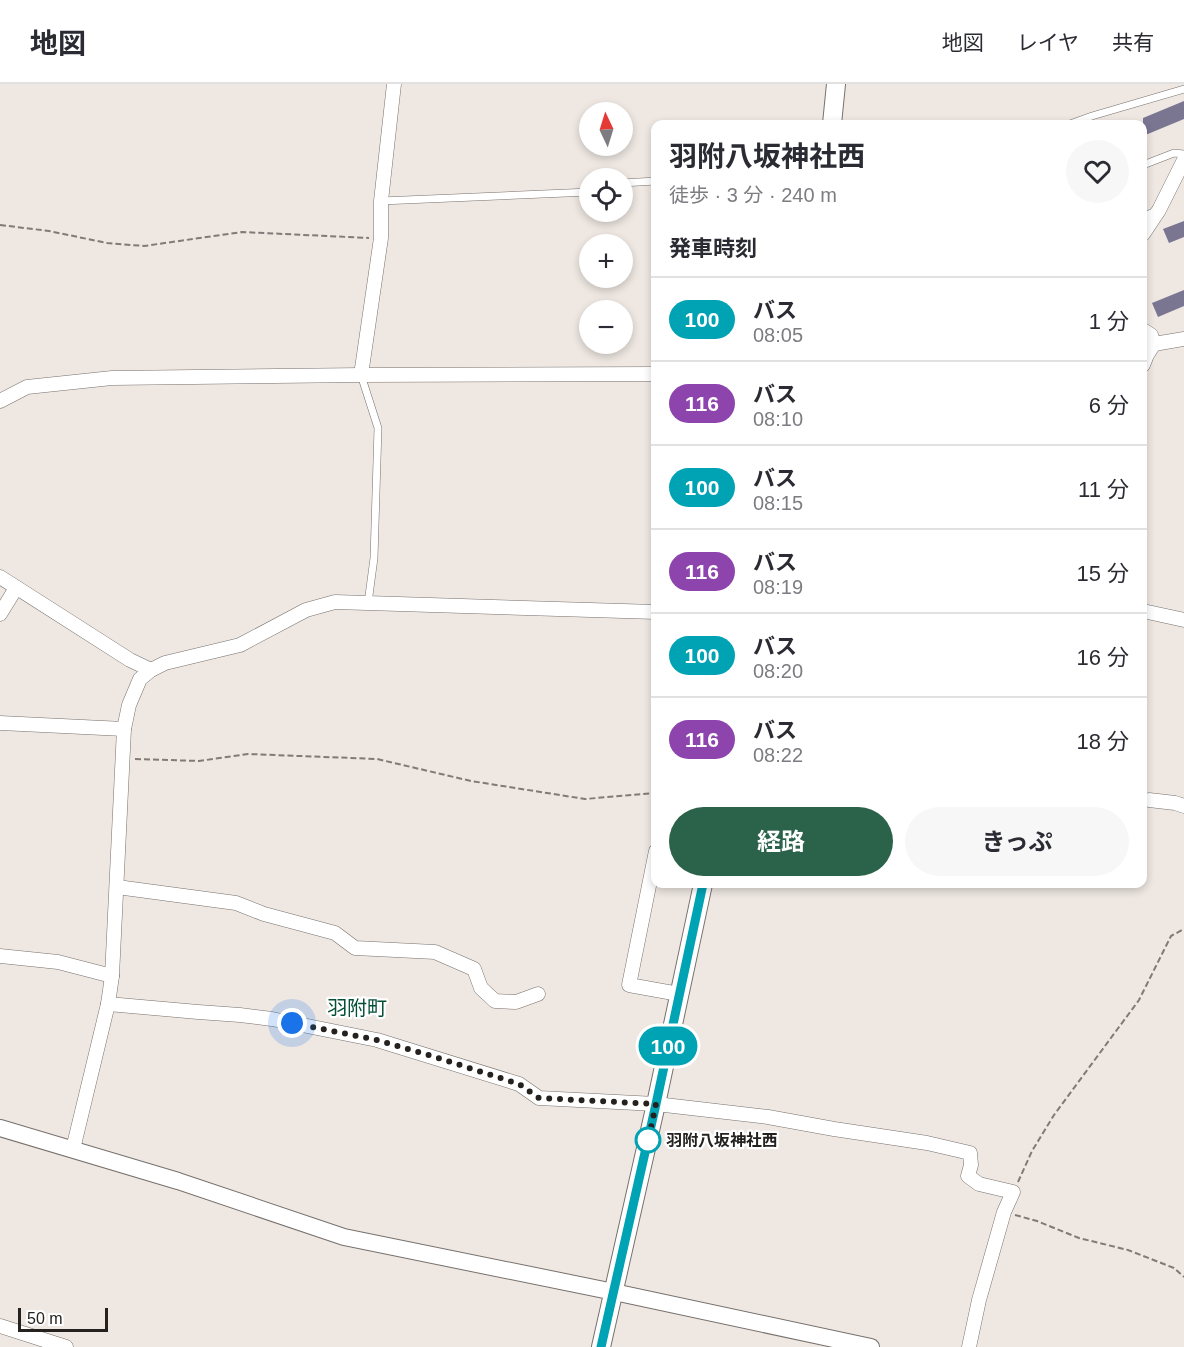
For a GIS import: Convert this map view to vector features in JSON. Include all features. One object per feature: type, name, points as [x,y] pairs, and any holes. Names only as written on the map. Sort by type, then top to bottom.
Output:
[{"type":"main road","points":[[832,120],[836,84]]},
{"type":"main road","points":[[601,1347],[702,888]]},
{"type":"street","points":[[361,375],[381,238],[381,201],[394,84]]},
{"type":"street","points":[[1147,228],[1159,210],[1184,160]]},
{"type":"street","points":[[1147,332],[1151,335],[1147,355]]},
{"type":"street","points":[[1147,355],[1184,339]]},
{"type":"street","points":[[0,401],[27,387],[112,378],[651,374]]},
{"type":"street","points":[[0,578],[130,660],[152,670]]},
{"type":"street","points":[[0,614],[16,588]]},
{"type":"street","points":[[73,1149],[108,1004],[112,976],[124,729],[129,705],[140,679],[165,663],[240,645],[306,610],[335,602],[651,612]]},
{"type":"street","points":[[1147,612],[1184,620]]},
{"type":"street","points":[[0,723],[124,729]]},
{"type":"street","points":[[1149,800],[1184,806]]},
{"type":"street","points":[[651,875],[629,985],[679,994]]},
{"type":"street","points":[[117,887],[236,903],[264,914],[335,933],[355,948],[435,952],[474,969],[481,988],[495,1001],[516,1002],[538,994]]},
{"type":"street","points":[[0,956],[58,962],[112,976]]},
{"type":"street","points":[[108,1004],[272,1019],[377,1040],[519,1084],[539,1098],[656,1104],[768,1117],[927,1143],[970,1153],[968,1176],[979,1184],[1013,1192],[1004,1212],[979,1300],[969,1347]]},
{"type":"street","points":[[0,1128],[178,1181],[344,1237],[871,1347]]},
{"type":"street","points":[[0,1326],[66,1347]]},
{"type":"lane","points":[[1081,120],[1184,89]]},
{"type":"lane","points":[[1147,163],[1174,153],[1184,154]]},
{"type":"lane","points":[[633,182],[651,181]]},
{"type":"lane","points":[[381,201],[579,192]]},
{"type":"lane","points":[[1147,214],[1159,210]]},
{"type":"lane","points":[[361,375],[378,428],[374,558],[368,604]]},
{"type":"path","points":[[0,225],[49,231],[107,243],[144,246],[242,232],[381,238]]},
{"type":"path","points":[[123,759],[198,761],[248,754],[377,759],[471,781],[585,799],[651,793]]},
{"type":"path","points":[[1013,1192],[1032,1151],[1054,1115],[1139,1000],[1172,936],[1184,929]]},
{"type":"path","points":[[1004,1212],[1037,1221],[1079,1238],[1128,1250],[1174,1268],[1184,1276]]},
{"type":"building","points":[[1184,101],[1184,119],[1147,134],[1147,120],[1143,118]]},
{"type":"building","points":[[1184,221],[1184,237],[1169,243],[1163,229]]},
{"type":"building","points":[[1184,290],[1184,306],[1158,317],[1152,303]]},
{"type":"bus line","name":"100","points":[[601,1347],[702,888]]},
{"type":"place","name":"羽附八坂神社西","points":[[648,1140]]},
{"type":"district","name":"羽附町","points":[[357,1008]]},
{"type":"route","points":[[292,1023],[377,1040],[432,1056],[519,1084],[539,1098],[656,1104],[647,1146],[648,1140]]}]
